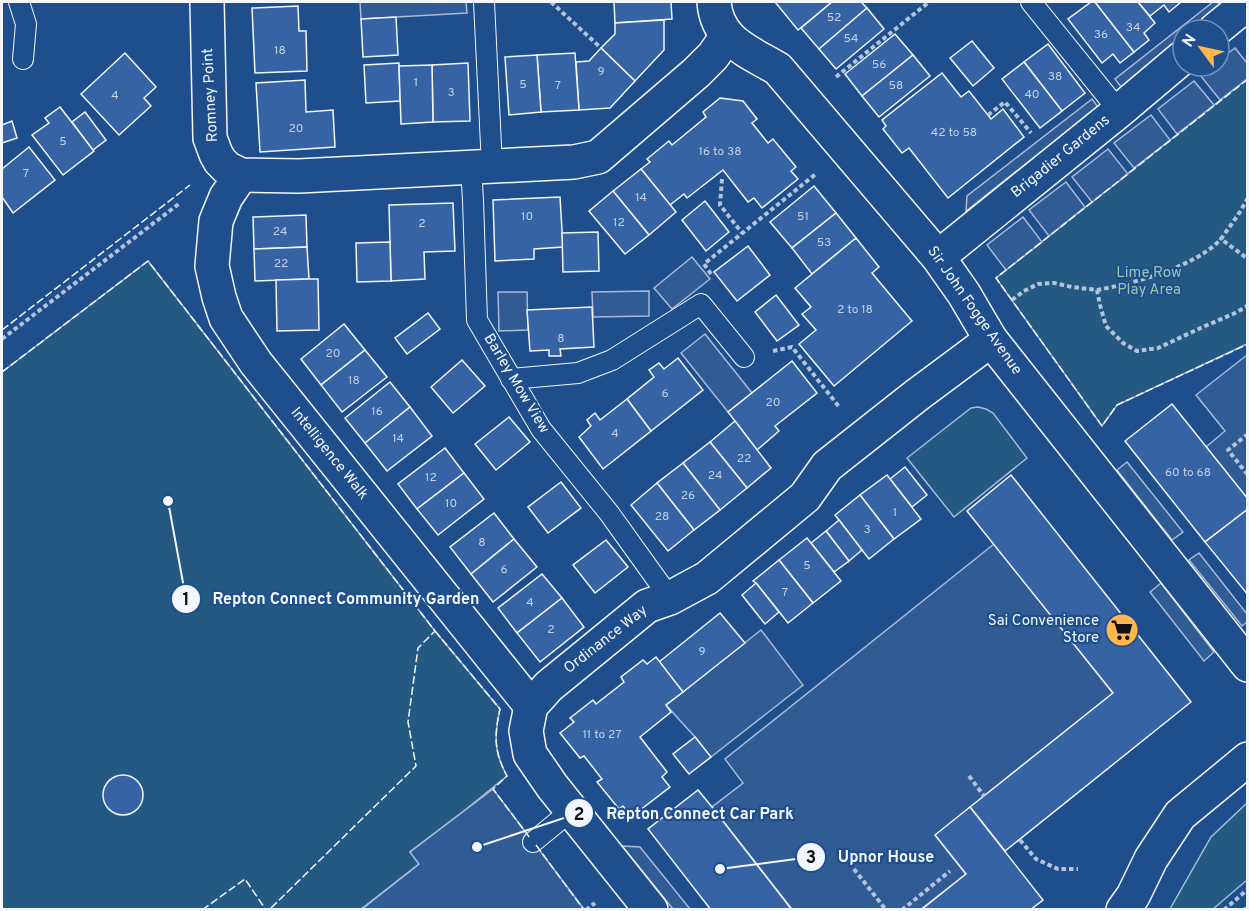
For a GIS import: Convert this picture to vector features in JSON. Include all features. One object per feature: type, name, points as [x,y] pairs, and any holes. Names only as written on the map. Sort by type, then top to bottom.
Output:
[{"type":"street","name":"Romney Point","points":[[207,2],[210,138],[220,161],[227,168],[241,175]]},
{"type":"street","points":[[241,175],[299,176],[481,167],[574,162],[598,157],[713,56],[727,36],[718,23],[714,2]]},
{"type":"street","points":[[1230,18],[1248,3]]},
{"type":"street","name":"Sir John Fogge Avenue","points":[[727,36],[745,50],[778,69],[938,257],[964,294],[991,340],[1248,664]]},
{"type":"street","name":"Brigadier Gardens","points":[[938,257],[1171,67]]},
{"type":"street","name":"Intelligence Walk","points":[[241,175],[226,197],[216,221],[212,266],[226,318],[263,372],[531,706]]},
{"type":"street","name":"Ordinance Way","points":[[531,706],[549,686],[647,606],[670,598],[707,579],[805,497],[827,466],[991,340]]},
{"type":"street","points":[[531,706],[526,731],[530,754],[552,786],[651,909]]},
{"type":"street","points":[[1123,909],[1133,896],[1152,859],[1180,815],[1248,759]]},
{"type":"lane","points":[[19,2],[26,24],[23,59]]},
{"type":"lane","name":"Barley Mow View","points":[[484,2],[477,320],[541,429],[609,513],[670,598]]},
{"type":"lane","points":[[1031,2],[1119,111]]},
{"type":"lane","points":[[511,379],[578,373],[612,360],[702,304],[744,357]]},
{"type":"lane","points":[[533,842],[572,810]]},
{"type":"path","points":[[550,2],[601,48]]},
{"type":"path","points":[[831,81],[929,2]]},
{"type":"path","points":[[988,115],[1005,102],[1035,139]]},
{"type":"path","points":[[702,304],[719,285],[704,264],[820,171]]},
{"type":"path","points":[[722,179],[720,205],[742,233]]},
{"type":"path","points":[[2,339],[185,198]]},
{"type":"path","points":[[1005,307],[1024,291],[1038,284],[1054,283],[1097,290],[1119,286],[1172,268],[1212,248],[1221,239],[1248,198]]},
{"type":"path","points":[[1221,239],[1248,259]]},
{"type":"path","points":[[1097,290],[1106,326],[1123,343],[1137,351],[1158,348],[1233,314],[1248,304]]},
{"type":"path","points":[[744,357],[792,346],[842,411]]},
{"type":"path","points":[[1248,434],[1228,450],[1248,475]]},
{"type":"path","points":[[969,777],[984,796]]},
{"type":"path","points":[[1020,840],[1036,859],[1058,868],[1078,869]]},
{"type":"path","points":[[854,869],[886,909]]},
{"type":"path","points":[[902,909],[950,871]]},
{"type":"path","points":[[1224,909],[1248,890]]},
{"type":"green space","name":"Lime Row Play Area","points":[[1247,79],[1247,344],[1117,405],[1102,426],[996,278]]},
{"type":"green space","points":[[148,261],[435,631],[500,709],[496,744],[507,776],[410,852],[419,864],[361,909],[2,909],[2,372]]},
{"type":"green space","points":[[978,407],[993,413],[1027,458],[954,517],[907,458],[971,408]]},
{"type":"green space","points":[[1247,803],[1247,880],[1213,909],[1170,909],[1211,837]]},
{"type":"shaded area","points":[[360,2],[466,2],[467,13],[361,19]]},
{"type":"shaded area","points":[[1213,2],[1227,4],[1209,18],[1193,18]]},
{"type":"shaded area","points":[[1171,35],[1171,47],[1121,87],[1115,79]]},
{"type":"shaded area","points":[[1235,48],[1247,63],[1247,79],[1220,100],[1202,78],[1231,78],[1231,51]]},
{"type":"shaded area","points":[[1194,81],[1214,105],[1177,134],[1158,109]]},
{"type":"shaded area","points":[[1092,99],[1098,107],[966,211],[967,196]]},
{"type":"shaded area","points":[[1151,115],[1170,140],[1134,168],[1114,143]]},
{"type":"shaded area","points":[[1108,149],[1128,174],[1092,202],[1072,177]]},
{"type":"shaded area","points":[[1066,182],[1085,207],[1049,236],[1029,210]]},
{"type":"shaded area","points":[[1023,217],[1042,242],[1006,270],[987,245]]},
{"type":"shaded area","points":[[692,257],[710,279],[672,309],[654,288]]},
{"type":"shaded area","points":[[649,291],[649,316],[593,317],[592,292]]},
{"type":"shaded area","points":[[498,292],[527,292],[528,330],[499,331]]},
{"type":"shaded area","points":[[705,334],[752,393],[728,412],[681,353]]},
{"type":"shaded area","points":[[1247,355],[1247,499],[1206,447],[1225,431],[1196,395]]},
{"type":"shaded area","points":[[1127,462],[1183,532],[1172,540],[1117,470]]},
{"type":"shaded area","points":[[994,544],[1113,693],[936,835],[966,874],[921,909],[792,909],[712,807],[743,783],[725,759]]},
{"type":"shaded area","points":[[1199,553],[1247,614],[1247,622],[1242,626],[1189,560]]},
{"type":"shaded area","points":[[1161,583],[1214,652],[1204,661],[1150,592]]},
{"type":"shaded area","points":[[761,630],[803,685],[711,757],[666,705]]},
{"type":"shaded area","points":[[493,789],[584,909],[361,910],[419,864],[410,852]]},
{"type":"shaded area","points":[[622,846],[640,847],[690,909],[673,909]]},
{"type":"building","points":[[614,2],[671,2],[672,19],[615,23]]},
{"type":"building","points":[[775,2],[832,2],[798,30]]},
{"type":"building","points":[[832,2],[861,2],[867,8],[819,49],[801,28]]},
{"type":"building","points":[[1091,2],[1095,2],[1134,52],[1120,63],[1113,54],[1102,63],[1068,19]]},
{"type":"building","points":[[1095,2],[1138,2],[1155,23],[1144,33],[1149,40],[1134,52]]},
{"type":"building","points":[[1138,2],[1181,2],[1169,12],[1164,5],[1150,16]]},
{"type":"building","points":[[298,6],[299,31],[306,31],[307,71],[255,73],[252,8]]},
{"type":"building","points":[[867,8],[884,29],[836,69],[819,49]]},
{"type":"building","points":[[396,17],[398,55],[363,57],[361,19]]},
{"type":"building","points":[[664,20],[664,50],[635,81],[601,48],[615,34],[615,23]]},
{"type":"building","points":[[895,34],[913,55],[862,96],[845,74]]},
{"type":"building","points":[[972,41],[994,68],[973,86],[950,58]]},
{"type":"building","points":[[1048,44],[1085,93],[1062,111],[1024,62]]},
{"type":"building","points":[[601,48],[635,81],[610,108],[579,110],[576,62],[589,61]]},
{"type":"building","points":[[125,53],[156,87],[144,98],[151,106],[119,135],[81,94]]},
{"type":"building","points":[[575,53],[579,110],[541,112],[537,55]]},
{"type":"building","points":[[537,55],[541,112],[509,115],[505,57]]},
{"type":"building","points":[[913,55],[930,76],[879,117],[862,96]]},
{"type":"building","points":[[1024,62],[1062,111],[1040,128],[1002,79]]},
{"type":"building","points":[[399,63],[400,101],[366,103],[364,65]]},
{"type":"building","points":[[468,63],[470,121],[433,122],[432,65]]},
{"type":"building","points":[[432,65],[433,122],[401,124],[399,66]]},
{"type":"building","points":[[942,73],[961,97],[969,91],[991,119],[1003,109],[1024,137],[948,198],[909,148],[902,153],[883,129],[886,126],[882,120]]},
{"type":"building","points":[[305,80],[306,112],[333,110],[335,147],[260,152],[256,83]]},
{"type":"building","points":[[720,98],[743,101],[757,119],[752,123],[768,143],[773,139],[796,167],[791,171],[798,179],[762,208],[754,198],[748,202],[723,170],[687,198],[684,194],[670,205],[641,169],[650,162],[647,159],[669,141],[672,145],[706,117],[703,112]]},
{"type":"building","points":[[60,107],[94,151],[63,175],[32,135],[49,123],[45,118]]},
{"type":"building","points":[[85,112],[106,140],[93,150],[72,122]]},
{"type":"building","points":[[12,121],[17,138],[2,143],[2,125]]},
{"type":"building","points":[[29,147],[55,180],[13,213],[2,197],[2,169]]},
{"type":"building","points":[[641,169],[676,212],[649,235],[613,191]]},
{"type":"building","points":[[814,186],[836,213],[792,248],[770,222]]},
{"type":"building","points":[[613,191],[649,235],[625,254],[589,211]]},
{"type":"building","points":[[560,197],[563,247],[534,249],[534,259],[495,261],[493,200]]},
{"type":"building","points":[[705,201],[729,232],[706,251],[682,220]]},
{"type":"building","points":[[453,203],[455,251],[424,252],[425,279],[391,281],[389,205]]},
{"type":"building","points":[[836,213],[856,238],[812,274],[792,248]]},
{"type":"building","points":[[306,215],[307,247],[254,249],[253,217]]},
{"type":"building","points":[[598,232],[599,271],[563,272],[562,233]]},
{"type":"building","points":[[856,238],[879,267],[872,273],[912,321],[834,386],[799,344],[816,330],[802,314],[811,307],[795,288]]},
{"type":"building","points":[[390,242],[391,281],[357,282],[356,243]]},
{"type":"building","points":[[748,246],[770,275],[737,301],[714,272]]},
{"type":"building","points":[[307,247],[309,279],[255,281],[254,249]]},
{"type":"building","points":[[318,279],[319,330],[277,331],[276,280]]},
{"type":"building","points":[[776,295],[799,325],[777,341],[755,312]]},
{"type":"building","points":[[592,307],[594,347],[560,349],[561,356],[549,356],[549,350],[530,351],[527,310]]},
{"type":"building","points":[[428,313],[440,329],[407,354],[395,338]]},
{"type":"building","points":[[344,324],[365,350],[321,385],[301,359]]},
{"type":"building","points":[[365,350],[387,377],[342,412],[321,385]]},
{"type":"building","points":[[678,358],[703,390],[651,431],[627,399],[654,377],[649,370],[659,363],[664,369]]},
{"type":"building","points":[[462,360],[485,386],[453,413],[431,387]]},
{"type":"building","points":[[792,361],[817,393],[775,426],[779,431],[757,450],[728,412]]},
{"type":"building","points":[[390,382],[410,407],[365,443],[345,418]]},
{"type":"building","points":[[627,399],[651,431],[603,469],[579,437],[591,426],[587,420],[595,413],[600,420]]},
{"type":"building","points":[[1172,404],[1248,499],[1248,509],[1205,542],[1125,441]]},
{"type":"building","points":[[410,407],[432,436],[387,471],[365,443]]},
{"type":"building","points":[[509,417],[530,442],[496,470],[475,444]]},
{"type":"building","points":[[735,421],[771,468],[747,488],[710,442]]},
{"type":"building","points":[[710,442],[747,488],[720,510],[683,463]]},
{"type":"building","points":[[445,448],[464,473],[417,509],[398,484]]},
{"type":"building","points":[[683,463],[720,510],[694,530],[657,483]]},
{"type":"building","points":[[905,467],[927,495],[912,507],[890,479]]},
{"type":"building","points":[[464,473],[484,499],[438,535],[417,509]]},
{"type":"building","points":[[887,475],[921,519],[894,539],[860,495]]},
{"type":"building","points":[[1011,475],[1191,702],[1005,851],[970,807],[1113,693],[967,511]]},
{"type":"building","points":[[561,482],[581,508],[548,533],[528,507]]},
{"type":"building","points":[[657,483],[694,530],[668,551],[631,505]]},
{"type":"building","points":[[860,495],[894,539],[869,559],[835,515]]},
{"type":"building","points":[[1248,509],[1248,595],[1205,542]]},
{"type":"building","points":[[494,513],[514,539],[471,574],[450,547]]},
{"type":"building","points":[[839,520],[862,550],[849,561],[826,531]]},
{"type":"building","points":[[826,531],[849,561],[834,572],[811,543]]},
{"type":"building","points":[[807,538],[841,581],[813,603],[779,560]]},
{"type":"building","points":[[514,539],[537,567],[493,602],[471,574]]},
{"type":"building","points":[[606,540],[628,567],[595,593],[573,565]]},
{"type":"building","points":[[779,560],[813,603],[788,623],[753,581]]},
{"type":"building","points":[[542,574],[562,598],[517,633],[498,608]]},
{"type":"building","points":[[756,583],[779,612],[765,624],[742,595]]},
{"type":"building","points":[[562,598],[584,627],[540,662],[517,633]]},
{"type":"building","points":[[720,613],[745,643],[683,692],[659,662]]},
{"type":"building","points":[[656,657],[683,692],[666,705],[671,712],[640,737],[667,772],[662,777],[670,787],[631,817],[623,806],[619,809],[597,782],[602,779],[584,756],[580,758],[560,733],[574,722],[570,718],[593,700],[596,704],[624,682],[621,677],[643,660],[647,664]]},
{"type":"building","points":[[695,737],[711,757],[689,774],[673,754]]},
{"type":"building","points":[[123,775],[131,776],[137,781],[142,787],[142,803],[137,809],[131,814],[123,815],[115,814],[109,809],[104,803],[103,795],[104,787],[109,781],[115,776]]},
{"type":"building","points":[[698,790],[792,910],[711,910],[648,829]]},
{"type":"building","points":[[970,807],[1043,900],[1030,910],[921,910],[966,874],[935,835]]},
{"type":"hedge","points":[[1244,910],[1248,907]]},
{"type":"fence","points":[[1248,79],[996,278],[1102,426],[1117,405],[1248,344]]},
{"type":"fence","points":[[2,330],[190,185]]},
{"type":"fence","points":[[2,372],[148,261],[435,631],[418,648],[408,722],[416,766],[269,910]]},
{"type":"fence","points":[[435,631],[500,709],[496,744],[507,776],[493,789],[530,838]]},
{"type":"fence","points":[[536,845],[584,910]]},
{"type":"fence","points":[[202,910],[245,879],[266,910]]},
{"type":"fence","points":[[1244,910],[1248,907]]},
{"type":"place","name":"Repton Connect Community Garden","points":[[168,501]]},
{"type":"place","name":"Sai Convenience Store","points":[[1122,630]]},
{"type":"place","name":"Repton Connect Car Park","points":[[477,847]]},
{"type":"place","name":"Upnor House","points":[[720,869]]}]
